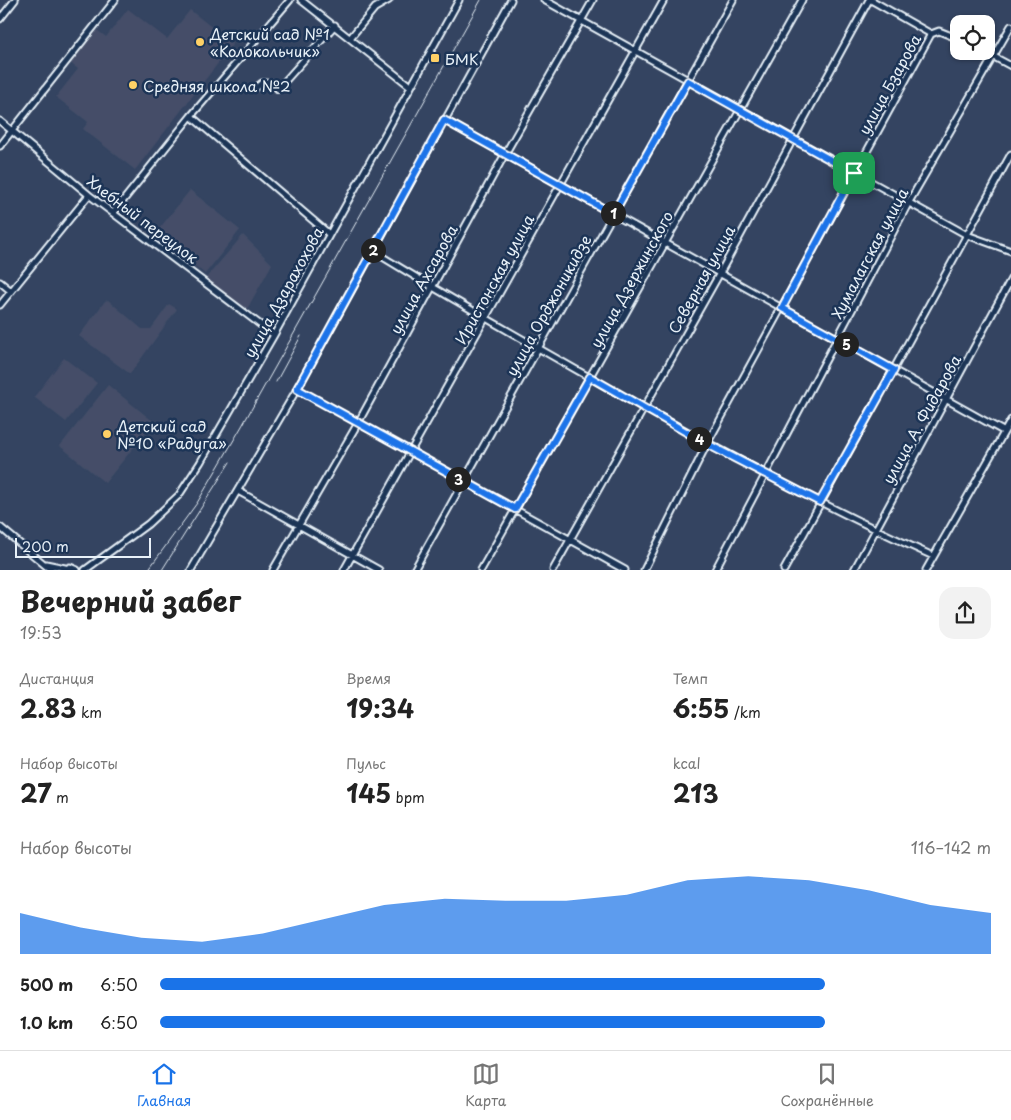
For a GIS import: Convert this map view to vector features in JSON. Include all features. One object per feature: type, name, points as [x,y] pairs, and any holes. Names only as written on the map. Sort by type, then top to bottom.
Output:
[{"type":"street","points":[[0,19],[15,0]]},
{"type":"street","points":[[0,146],[115,0]]},
{"type":"street","points":[[114,212],[191,116],[290,0]]},
{"type":"street","points":[[301,0],[351,37],[410,86]]},
{"type":"street","points":[[351,37],[376,8],[389,0]]},
{"type":"street","name":"улица Дзарахохова","points":[[85,570],[148,524],[179,495],[200,463],[274,335],[459,0]]},
{"type":"street","points":[[190,570],[297,389],[510,0]]},
{"type":"street","points":[[544,0],[967,235],[1011,251]]},
{"type":"street","name":"улица Ахсарова","points":[[273,570],[358,423],[505,154],[593,0]]},
{"type":"street","name":"Иристонская улица","points":[[344,570],[412,452],[664,0]]},
{"type":"street","name":"улица Орджоникидзе","points":[[414,570],[733,0]]},
{"type":"street","name":"улица Дзержинского","points":[[481,570],[802,0]]},
{"type":"street","points":[[870,0],[931,34],[939,31],[950,35]]},
{"type":"street","name":"Северная улица","points":[[553,570],[720,273],[870,0]]},
{"type":"street","points":[[258,86],[262,83],[273,83],[278,89],[335,25]]},
{"type":"street","name":"Хумалагская улица","points":[[995,53],[1011,26]]},
{"type":"street","name":"улица Бзарова","points":[[644,570],[707,444],[931,34]]},
{"type":"street","points":[[995,57],[1011,66]]},
{"type":"street","name":"Хумалагская улица","points":[[715,570],[909,202],[991,60]]},
{"type":"street","points":[[191,116],[329,234]]},
{"type":"street","points":[[444,120],[1003,431]]},
{"type":"street","name":"Хлебный переулок","points":[[0,121],[89,195],[114,212],[274,335]]},
{"type":"street","points":[[784,570],[1011,154]]},
{"type":"street","points":[[0,305],[89,195]]},
{"type":"street","points":[[373,250],[486,320],[707,444],[875,530],[933,556]]},
{"type":"street","name":"улица А. Фидарова","points":[[854,570],[1011,279]]},
{"type":"street","points":[[0,282],[11,291]]},
{"type":"street","points":[[297,389],[625,570]]},
{"type":"street","points":[[926,570],[1003,431],[1011,420]]},
{"type":"street","points":[[238,491],[379,570]]},
{"type":"street","points":[[0,527],[51,570]]},
{"type":"street","name":"улица Дзарахохова","points":[[43,563],[64,569],[76,569],[91,565]]},
{"type":"shaded area","name":"Средняя школа №2","points":[[128,9],[167,39],[190,10],[233,44],[135,170],[83,129],[88,122],[56,97],[78,69],[70,63],[97,30],[106,37]]},
{"type":"shaded area","points":[[190,190],[240,230],[205,274],[155,234]]},
{"type":"shaded area","points":[[243,235],[272,264],[246,311],[206,278]]},
{"type":"shaded area","points":[[108,300],[142,329],[151,329],[169,304],[177,309],[130,374],[79,336],[105,301]]},
{"type":"shaded area","points":[[64,358],[97,383],[66,422],[34,397]]},
{"type":"shaded area","name":"Детский сад №10 «Радуга»","points":[[108,385],[154,422],[105,483],[60,446]]},
{"type":"railway","points":[[148,570],[197,503],[242,426],[481,0]]},
{"type":"railway","points":[[276,382],[301,336]]},
{"type":"railway","points":[[162,570],[230,462]]},
{"type":"place","name":"Детский сад №1 «Колокольчик»","points":[[200,42]]},
{"type":"place","name":"БМК","points":[[435,58]]},
{"type":"place","name":"Средняя школа №2","points":[[133,85]]},
{"type":"place","name":"Детский сад №10 «Радуга»","points":[[107,434]]},
{"type":"route","points":[[688,81],[854,173],[782,308],[894,370],[820,502],[707,444],[590,377],[515,509],[297,389],[444,120],[613,214],[688,81]]}]
